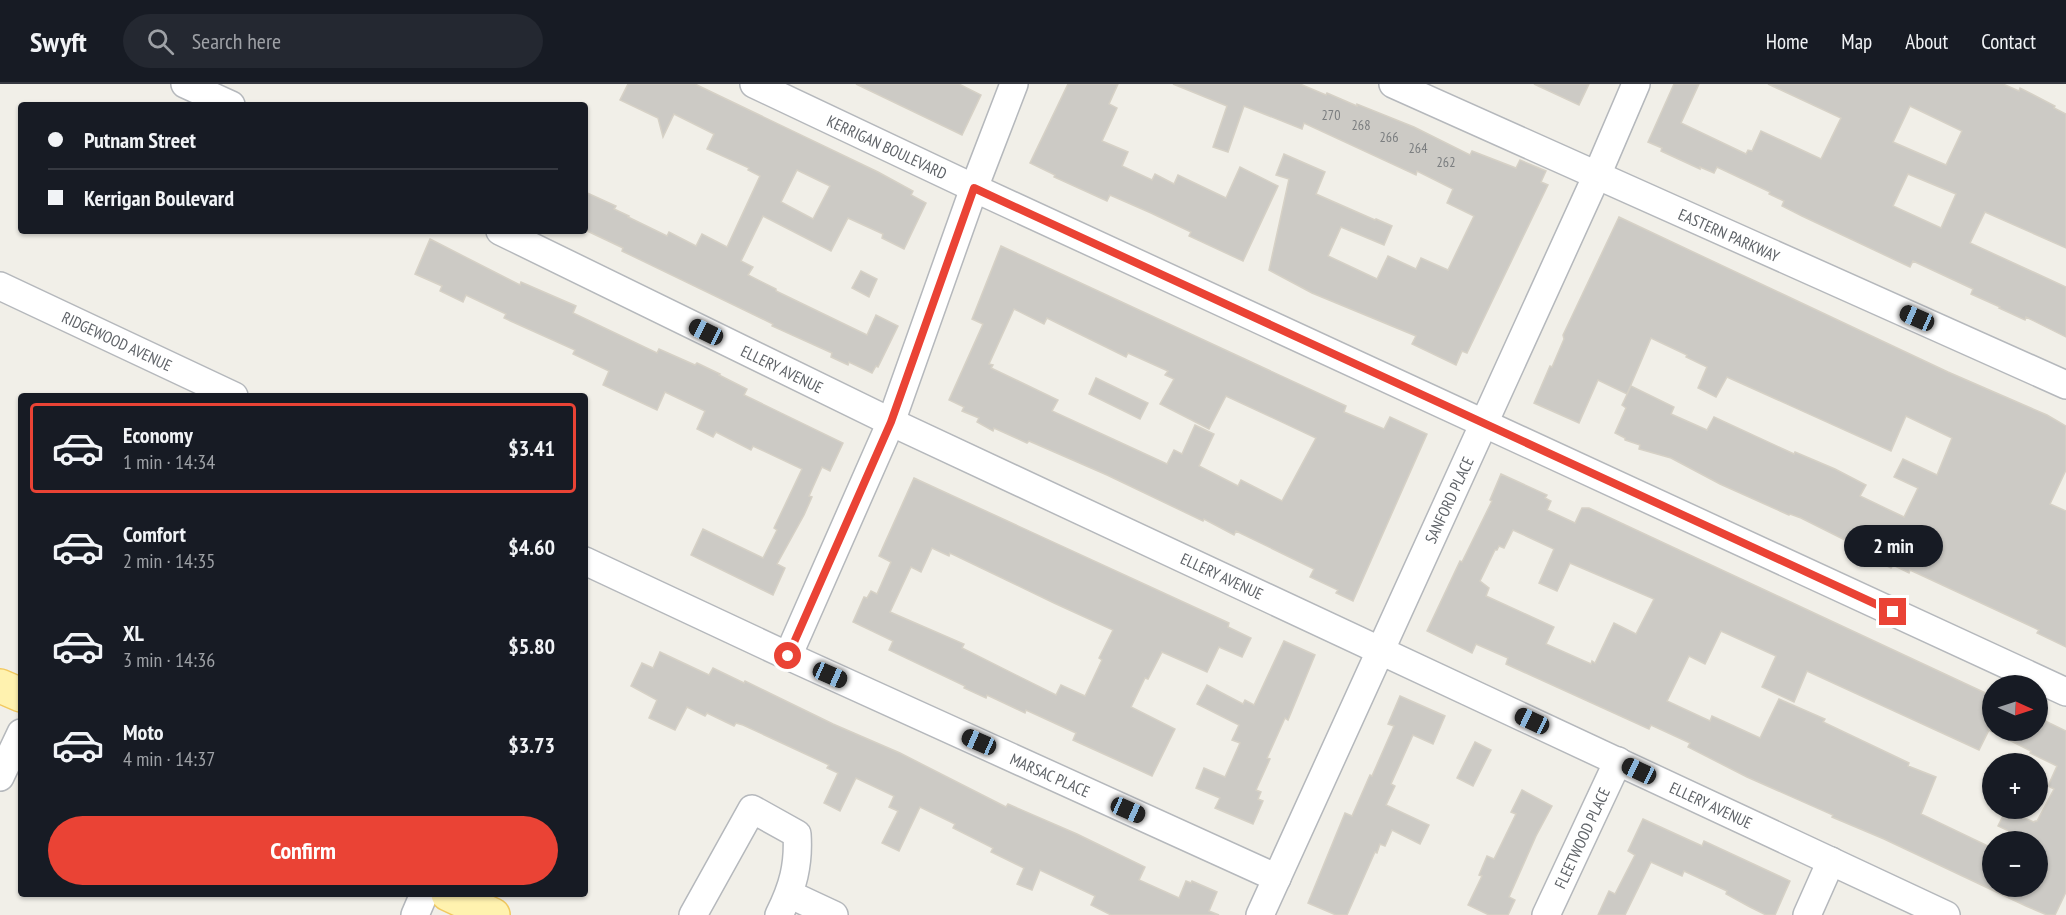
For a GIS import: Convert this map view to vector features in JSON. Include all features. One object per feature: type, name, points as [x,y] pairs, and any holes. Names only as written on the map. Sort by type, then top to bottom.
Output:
[{"type":"main road","points":[[454,897],[493,915]]},
{"type":"street","points":[[186,84],[225,102]]},
{"type":"street","name":"KERRIGAN BOULEVARD","points":[[753,84],[2066,692]]},
{"type":"street","points":[[788,656],[891,422],[974,188],[1014,84]]},
{"type":"street","name":"EASTERN PARKWAY","points":[[1393,84],[2066,385]]},
{"type":"street","name":"SANFORD PLACE","points":[[1260,915],[1597,175],[1636,84]]},
{"type":"street","name":"ELLERY AVENUE","points":[[506,234],[891,422],[1946,915]]},
{"type":"street","name":"RIDGEWOOD AVENUE","points":[[0,286],[228,393]]},
{"type":"street","name":"MARSAC PLACE","points":[[588,562],[788,656],[1277,878]]},
{"type":"street","points":[[0,777],[18,739]]},
{"type":"street","name":"FLEETWOOD PLACE","points":[[1546,915],[1618,761]]},
{"type":"street","points":[[693,915],[752,808],[797,834],[799,857],[784,904],[834,915]]},
{"type":"street","points":[[1806,915],[1831,861]]},
{"type":"street","points":[[415,915],[423,897]]},
{"type":"building","points":[[628,84],[695,84],[878,172],[913,191],[911,195],[926,203],[904,249],[882,238],[883,234],[848,218],[831,251],[763,216],[741,261],[753,267],[748,275],[867,335],[876,315],[898,326],[878,367],[876,366],[872,373],[849,362],[848,365],[831,357],[832,353],[772,326],[773,324],[622,251],[623,248],[588,231],[588,193],[616,206],[614,209],[667,236],[669,232],[696,246],[702,234],[727,247],[760,176],[748,170],[749,168],[707,149],[714,134],[674,114],[663,137],[658,118],[620,100]],"holes":[[[797,170],[830,186],[813,219],[781,202]]]},
{"type":"building","points":[[856,84],[959,84],[981,95],[962,135]]},
{"type":"building","points":[[1068,84],[1118,84],[1109,104],[1117,108],[1102,141],[1128,152],[1122,166],[1152,180],[1155,174],[1174,184],[1178,175],[1226,198],[1240,167],[1278,186],[1243,261],[1189,236],[1191,232],[1151,213],[1110,195],[1107,201],[1054,177],[1055,175],[1030,163]]},
{"type":"building","points":[[1173,84],[1300,84],[1414,127],[1470,155],[1472,151],[1516,168],[1520,160],[1546,171],[1541,182],[1548,185],[1467,353],[1462,351],[1456,365],[1412,344],[1416,336],[1312,293],[1269,270],[1289,179],[1276,175],[1284,154],[1325,172],[1316,194],[1392,226],[1384,245],[1341,227],[1328,256],[1377,279],[1388,256],[1416,269],[1421,258],[1448,270],[1474,216],[1447,203],[1453,189],[1417,171],[1416,175],[1304,123],[1302,129],[1244,106],[1228,152],[1213,147],[1227,106]]},
{"type":"building","points":[[1534,84],[1589,84],[1579,105]]},
{"type":"building","points":[[1674,84],[1699,84],[1681,123],[1746,154],[1748,150],[1752,151],[1761,131],[1821,159],[1841,118],[1768,84],[2003,84],[2019,91],[2020,88],[2066,114],[2066,248],[1985,212],[1970,243],[2066,287],[2066,337],[2026,317],[2025,320],[1999,308],[1971,294],[1973,289],[1913,261],[1910,267],[1802,216],[1782,206],[1784,201],[1769,194],[1770,192],[1717,167],[1714,173],[1700,167],[1700,169],[1661,151],[1662,148],[1648,142]],"holes":[[[1910,106],[1962,131],[1946,165],[1893,142]],[[1908,174],[1956,194],[1941,228],[1893,206]]]},
{"type":"building","points":[[1619,217],[1948,372],[2047,415],[2066,426],[2066,470],[2050,504],[2066,511],[2066,647],[2037,633],[2039,630],[1910,570],[1909,573],[1893,565],[1891,568],[1845,545],[1847,541],[1801,518],[1789,515],[1720,484],[1671,458],[1639,449],[1640,445],[1625,440],[1615,433],[1626,408],[1622,405],[1631,386],[1674,407],[1671,414],[1707,430],[1714,417],[1794,454],[1795,452],[1835,469],[1866,485],[1860,496],[1904,517],[1918,488],[1894,477],[1903,459],[1937,475],[1952,438],[1906,416],[1891,451],[1727,377],[1716,397],[1698,388],[1707,367],[1651,338],[1627,394],[1598,380],[1579,423],[1534,403],[1564,339],[1563,335]]},
{"type":"building","points":[[430,239],[520,285],[521,282],[576,306],[573,313],[657,353],[659,349],[720,374],[747,389],[744,395],[843,443],[830,471],[822,467],[809,496],[812,497],[804,515],[777,564],[785,568],[773,595],[691,555],[703,529],[763,558],[777,530],[774,528],[802,469],[753,446],[751,450],[716,432],[713,437],[697,429],[705,411],[665,392],[657,410],[603,385],[609,371],[573,354],[575,350],[504,318],[506,314],[466,295],[463,302],[440,291],[442,286],[415,274]]},
{"type":"building","points":[[1001,246],[1346,406],[1344,412],[1384,429],[1390,417],[1427,434],[1353,601],[1336,593],[1338,590],[1310,577],[1314,569],[1236,531],[1234,535],[1204,519],[1203,521],[1029,441],[1027,443],[994,428],[993,431],[977,422],[979,418],[962,411],[964,407],[949,400],[983,324],[972,319]],"holes":[[[1014,309],[1044,324],[1047,318],[1126,357],[1128,353],[1168,371],[1165,375],[1174,379],[1160,404],[1209,429],[1226,396],[1316,438],[1282,501],[1241,480],[1238,486],[1199,466],[1214,434],[1195,425],[1182,454],[1174,450],[1167,464],[1052,411],[1058,400],[991,368],[993,365],[989,364]]]},
{"type":"building","points":[[861,271],[877,279],[869,297],[852,288]]},
{"type":"building","points":[[1096,378],[1148,403],[1140,419],[1089,394]]},
{"type":"building","points":[[1501,474],[1547,495],[1545,498],[1551,501],[1547,510],[1575,523],[1582,508],[1589,508],[1982,691],[1984,741],[1979,750],[1807,671],[1794,702],[1762,687],[1776,656],[1721,631],[1705,664],[1689,656],[1667,701],[1710,721],[1712,716],[1760,738],[1779,699],[1825,719],[1823,722],[1909,763],[1908,766],[1936,777],[1921,814],[1982,843],[1982,885],[1747,777],[1688,747],[1690,743],[1651,725],[1649,729],[1506,664],[1508,658],[1476,644],[1472,653],[1427,631],[1460,561],[1462,562],[1492,501],[1490,500]],"holes":[[[1513,530],[1554,549],[1539,583],[1557,591],[1570,563],[1654,599],[1636,634],[1614,623],[1595,663],[1592,661],[1591,664],[1546,644],[1554,627],[1486,596],[1489,588],[1480,581],[1495,550],[1499,546],[1504,548]]]},
{"type":"building","points":[[914,478],[1229,623],[1228,627],[1251,638],[1242,657],[1219,647],[1207,672],[1162,652],[1148,679],[1145,678],[1131,707],[1175,729],[1152,776],[1073,740],[1076,733],[1026,710],[1025,713],[987,695],[986,698],[889,650],[893,641],[853,622],[864,597],[867,598],[871,591],[877,594],[891,562],[879,556]],"holes":[[[932,548],[949,556],[950,553],[1113,630],[1099,658],[1102,660],[1085,696],[1061,685],[1056,695],[962,648],[964,644],[890,612],[911,567],[921,572]]]},
{"type":"building","points":[[1284,641],[1315,655],[1288,720],[1285,718],[1267,758],[1270,759],[1256,790],[1261,792],[1258,799],[1263,801],[1253,824],[1215,808],[1220,798],[1196,788],[1204,768],[1225,777],[1240,743],[1232,740],[1239,725],[1197,704],[1207,685],[1243,704],[1245,700],[1254,705]]},
{"type":"building","points":[[660,652],[709,675],[713,668],[744,683],[745,681],[833,724],[900,753],[1006,807],[1008,804],[1077,834],[1145,867],[1139,880],[1179,898],[1186,881],[1191,883],[1192,881],[1217,892],[1209,911],[1219,915],[1111,915],[1091,905],[1095,896],[1040,870],[1032,890],[1017,884],[1024,868],[991,852],[993,848],[953,828],[955,824],[920,807],[899,851],[882,843],[898,811],[889,807],[894,796],[856,778],[840,811],[824,803],[838,773],[827,768],[829,765],[743,725],[736,723],[734,726],[707,713],[705,716],[687,707],[675,730],[649,718],[657,700],[631,686],[642,663],[653,668]]},
{"type":"building","points":[[1400,696],[1445,716],[1433,744],[1413,735],[1391,784],[1395,786],[1386,805],[1429,825],[1420,844],[1392,830],[1385,846],[1380,844],[1377,853],[1375,852],[1347,915],[1336,915],[1308,903],[1345,813],[1352,816],[1370,775],[1372,776],[1394,726],[1388,724]]},
{"type":"building","points":[[2048,722],[2066,731],[2066,892],[2055,915],[2047,915],[2007,897],[2048,897],[2048,831],[2009,831],[1998,826],[2002,819],[2027,819],[2034,822],[2038,819],[2048,819],[2048,800],[2054,789],[2048,786],[2057,766],[2048,762],[2048,753],[2030,753],[2031,751],[2011,741],[2048,741]]},
{"type":"building","points":[[1475,742],[1491,750],[1473,786],[1457,778]]},
{"type":"building","points":[[1522,790],[1552,806],[1509,897],[1515,900],[1508,915],[1489,915],[1468,905],[1482,876],[1479,875],[1487,856],[1494,859],[1516,814],[1511,812]]},
{"type":"building","points":[[1643,819],[1702,846],[1704,841],[1790,881],[1775,915],[1766,915],[1726,894],[1727,891],[1684,871],[1682,876],[1651,862],[1625,915],[1598,915],[1609,891],[1615,894],[1635,855],[1628,851]]},
{"type":"route","points":[[788,656],[891,422],[974,188],[1893,612]]}]
